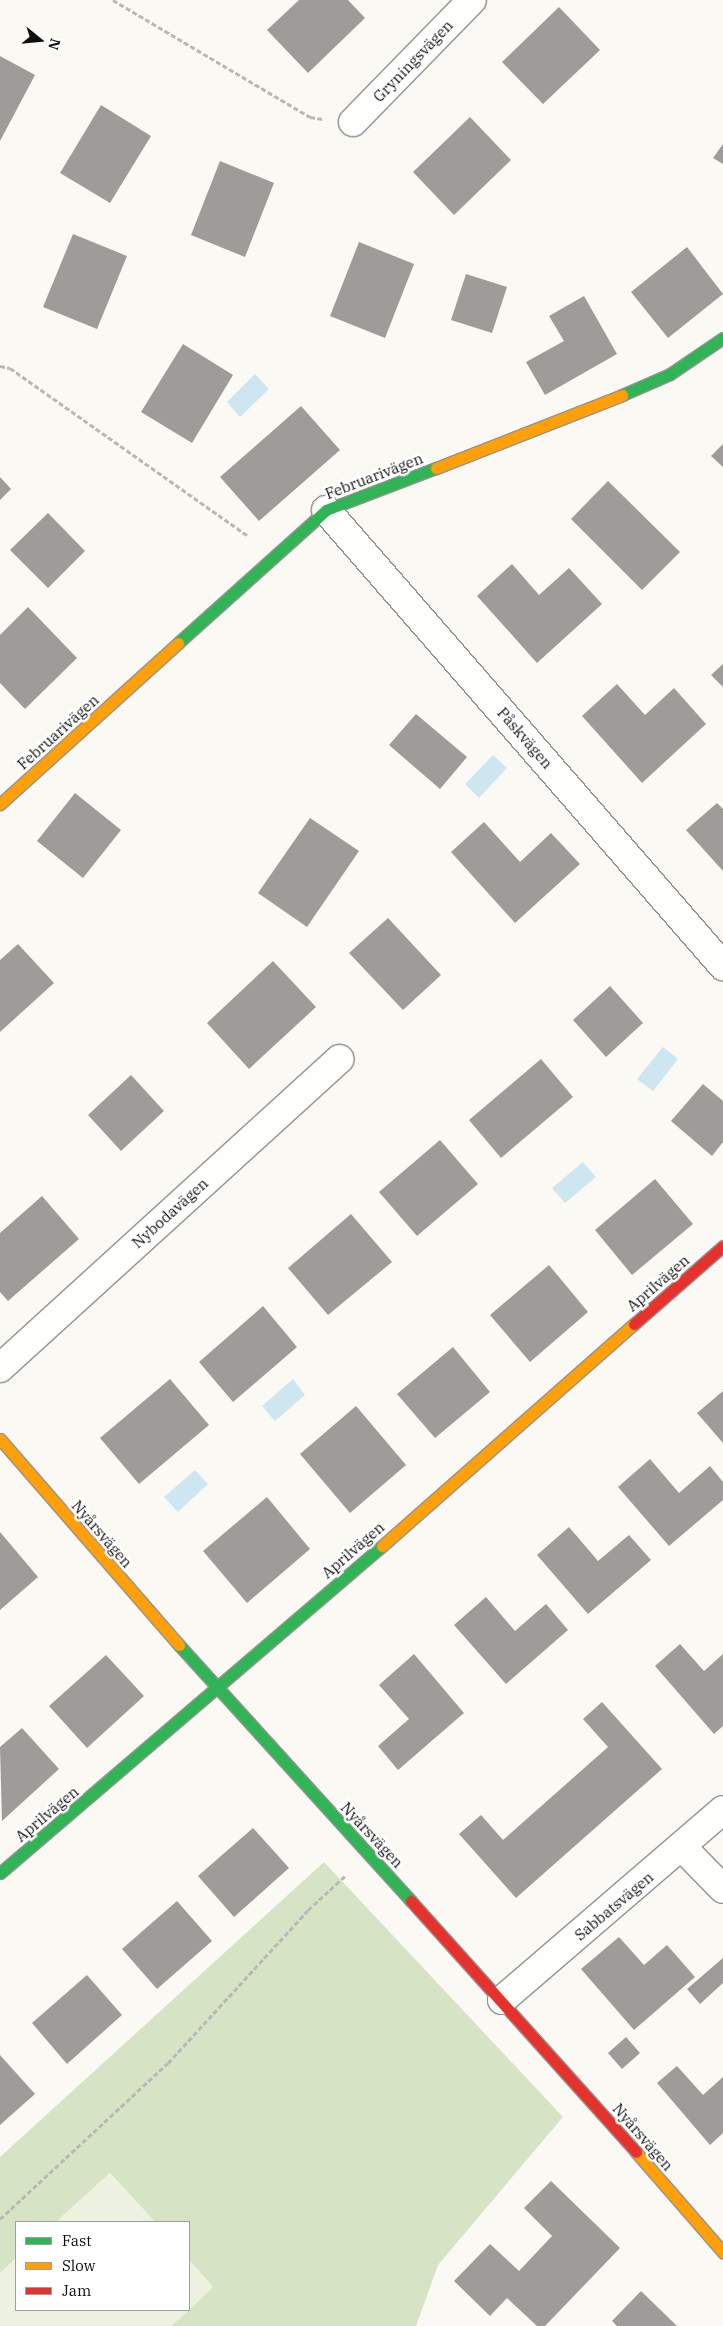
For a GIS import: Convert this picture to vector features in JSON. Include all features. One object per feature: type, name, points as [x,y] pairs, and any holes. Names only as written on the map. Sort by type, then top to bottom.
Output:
[{"type":"street","name":"Gryningsvägen","points":[[352,122],[472,0]]},
{"type":"street","name":"Februarivägen","points":[[0,804],[326,510],[588,410],[670,374],[723,338]]},
{"type":"street","name":"Påskvägen","points":[[326,510],[723,966]]},
{"type":"street","name":"Nybodavägen","points":[[0,1368],[340,1059]]},
{"type":"street","name":"Aprilvägen","points":[[0,1873],[218,1690],[723,1246]]},
{"type":"street","name":"Nyårsvägen","points":[[0,1439],[218,1690],[502,2000],[723,2252]]},
{"type":"street","name":"Sabbatsvägen","points":[[502,2000],[683,1848],[723,1810]]},
{"type":"street","points":[[683,1848],[723,1889]]},
{"type":"path","points":[[113,0],[310,117],[352,122]]},
{"type":"path","points":[[0,366],[10,368],[275,556]]},
{"type":"path","points":[[0,2219],[168,2063],[308,1910],[350,1872]]},
{"type":"green space","points":[[324,1862],[563,2117],[438,2265],[416,2326],[171,2326],[187,2311],[190,2311],[190,2308],[213,2287],[190,2261],[190,2221],[154,2221],[110,2173],[57,2221],[15,2221],[15,2259],[0,2273],[0,2157]]},
{"type":"green space","points":[[110,2173],[154,2221],[57,2221]]},
{"type":"green space","points":[[15,2259],[15,2311],[188,2311],[171,2326],[0,2326],[0,2273]]},
{"type":"green space","points":[[190,2261],[213,2287],[190,2309]]},
{"type":"water","points":[[255,374],[269,389],[240,417],[227,402]]},
{"type":"water","points":[[493,755],[507,768],[479,798],[465,784]]},
{"type":"water","points":[[663,1047],[678,1059],[653,1091],[637,1079]]},
{"type":"water","points":[[583,1162],[596,1177],[565,1203],[552,1188]]},
{"type":"water","points":[[293,1379],[305,1395],[275,1421],[262,1406]]},
{"type":"water","points":[[195,1470],[208,1484],[178,1512],[164,1497]]},
{"type":"building","points":[[299,0],[348,0],[365,18],[308,73],[267,30]]},
{"type":"building","points":[[559,7],[600,50],[543,104],[502,62]]},
{"type":"building","points":[[0,56],[35,75],[0,141]]},
{"type":"building","points":[[101,105],[151,136],[110,203],[60,173]]},
{"type":"building","points":[[470,117],[511,160],[454,215],[413,172]]},
{"type":"building","points":[[723,144],[723,164],[713,158]]},
{"type":"building","points":[[220,161],[274,183],[245,257],[191,235]]},
{"type":"building","points":[[73,234],[127,256],[97,329],[43,307]]},
{"type":"building","points":[[359,242],[414,264],[385,338],[330,316]]},
{"type":"building","points":[[687,247],[723,294],[668,338],[631,292]]},
{"type":"building","points":[[466,274],[507,287],[492,333],[451,320]]},
{"type":"building","points":[[584,296],[617,354],[545,395],[526,362],[564,341],[549,316]]},
{"type":"building","points":[[183,344],[233,375],[192,443],[141,412]]},
{"type":"building","points":[[301,406],[340,450],[259,521],[220,477]]},
{"type":"building","points":[[723,444],[723,467],[711,456]]},
{"type":"building","points":[[0,477],[11,489],[0,500]]},
{"type":"building","points":[[608,481],[680,552],[642,590],[571,519]]},
{"type":"building","points":[[48,513],[85,551],[48,588],[10,550]]},
{"type":"building","points":[[512,564],[539,595],[569,568],[602,604],[537,663],[477,596]]},
{"type":"building","points":[[28,607],[77,658],[25,709],[0,683],[0,635]]},
{"type":"building","points":[[723,664],[723,687],[711,675]]},
{"type":"building","points":[[617,684],[645,715],[674,688],[706,724],[642,783],[582,716]]},
{"type":"building","points":[[416,714],[467,757],[440,789],[389,745]]},
{"type":"building","points":[[75,793],[121,830],[83,878],[37,841]]},
{"type":"building","points":[[717,803],[723,809],[723,871],[686,830]]},
{"type":"building","points":[[310,818],[359,851],[307,927],[258,893]]},
{"type":"building","points":[[484,822],[520,862],[551,833],[580,864],[515,923],[451,852]]},
{"type":"building","points":[[388,918],[441,975],[403,1010],[349,953]]},
{"type":"building","points":[[18,944],[54,983],[0,1032],[0,960]]},
{"type":"building","points":[[273,961],[316,1007],[249,1069],[207,1023]]},
{"type":"building","points":[[610,986],[643,1023],[606,1057],[573,1020]]},
{"type":"building","points":[[541,1059],[573,1097],[501,1158],[469,1120]]},
{"type":"building","points":[[131,1075],[164,1111],[121,1151],[88,1115]]},
{"type":"building","points":[[703,1084],[723,1101],[723,1142],[712,1156],[671,1121]]},
{"type":"building","points":[[440,1140],[478,1184],[417,1236],[379,1192]]},
{"type":"building","points":[[655,1179],[693,1224],[632,1275],[595,1230]]},
{"type":"building","points":[[42,1196],[79,1239],[8,1301],[0,1292],[0,1233]]},
{"type":"building","points":[[351,1214],[392,1262],[328,1315],[288,1268]]},
{"type":"building","points":[[549,1265],[588,1312],[530,1362],[490,1315]]},
{"type":"building","points":[[263,1306],[297,1347],[233,1402],[199,1362]]},
{"type":"building","points":[[453,1347],[490,1392],[435,1438],[397,1394]]},
{"type":"building","points":[[170,1379],[209,1425],[139,1484],[100,1438]]},
{"type":"building","points":[[723,1391],[723,1443],[697,1413]]},
{"type":"building","points":[[356,1406],[406,1465],[350,1513],[300,1454]]},
{"type":"building","points":[[650,1459],[679,1493],[710,1466],[723,1482],[723,1500],[669,1546],[618,1487]]},
{"type":"building","points":[[267,1497],[310,1549],[247,1603],[203,1551]]},
{"type":"building","points":[[569,1527],[598,1561],[629,1535],[651,1560],[588,1614],[537,1555]]},
{"type":"building","points":[[0,1532],[38,1577],[0,1610]]},
{"type":"building","points":[[486,1597],[515,1631],[546,1604],[568,1630],[506,1684],[454,1625]]},
{"type":"building","points":[[680,1644],[704,1671],[723,1654],[723,1726],[714,1734],[655,1666]]},
{"type":"building","points":[[414,1654],[464,1713],[398,1770],[378,1746],[409,1719],[379,1685]]},
{"type":"building","points":[[106,1655],[144,1696],[87,1748],[49,1706]]},
{"type":"building","points":[[602,1702],[662,1769],[516,1898],[459,1834],[481,1815],[503,1840],[608,1747],[583,1719]]},
{"type":"building","points":[[22,1728],[59,1769],[2,1821],[0,1747]]},
{"type":"building","points":[[253,1828],[289,1868],[234,1917],[198,1876]]},
{"type":"building","points":[[177,1901],[212,1941],[157,1989],[122,1949]]},
{"type":"building","points":[[619,1937],[644,1965],[667,1945],[695,1977],[634,2030],[581,1969]]},
{"type":"building","points":[[723,1958],[723,1983],[700,2004],[687,1989]]},
{"type":"building","points":[[87,1975],[122,2015],[67,2064],[32,2023]]},
{"type":"building","points":[[626,2037],[640,2053],[622,2069],[608,2053]]},
{"type":"building","points":[[0,2055],[35,2094],[0,2125]]},
{"type":"building","points":[[677,2066],[703,2095],[723,2077],[723,2133],[710,2145],[657,2083]]},
{"type":"building","points":[[551,2181],[620,2248],[545,2326],[537,2326],[507,2298],[490,2316],[454,2281],[490,2244],[519,2271],[552,2236],[524,2208]]},
{"type":"building","points":[[641,2291],[677,2326],[617,2326],[612,2321]]},
{"type":"traffic: fast","points":[[622,395],[670,374],[723,338]]},
{"type":"traffic: fast","points":[[178,643],[326,510],[436,468]]},
{"type":"traffic: fast","points":[[0,1873],[382,1546]]},
{"type":"traffic: fast","points":[[179,1645],[411,1901]]},
{"type":"traffic: slow","points":[[436,468],[622,395]]},
{"type":"traffic: slow","points":[[0,804],[178,643]]},
{"type":"traffic: slow","points":[[382,1546],[634,1324]]},
{"type":"traffic: slow","points":[[0,1439],[179,1645]]},
{"type":"traffic: slow","points":[[636,2152],[723,2252]]},
{"type":"traffic: jam","points":[[634,1324],[723,1246]]},
{"type":"traffic: jam","points":[[411,1901],[636,2152]]}]
